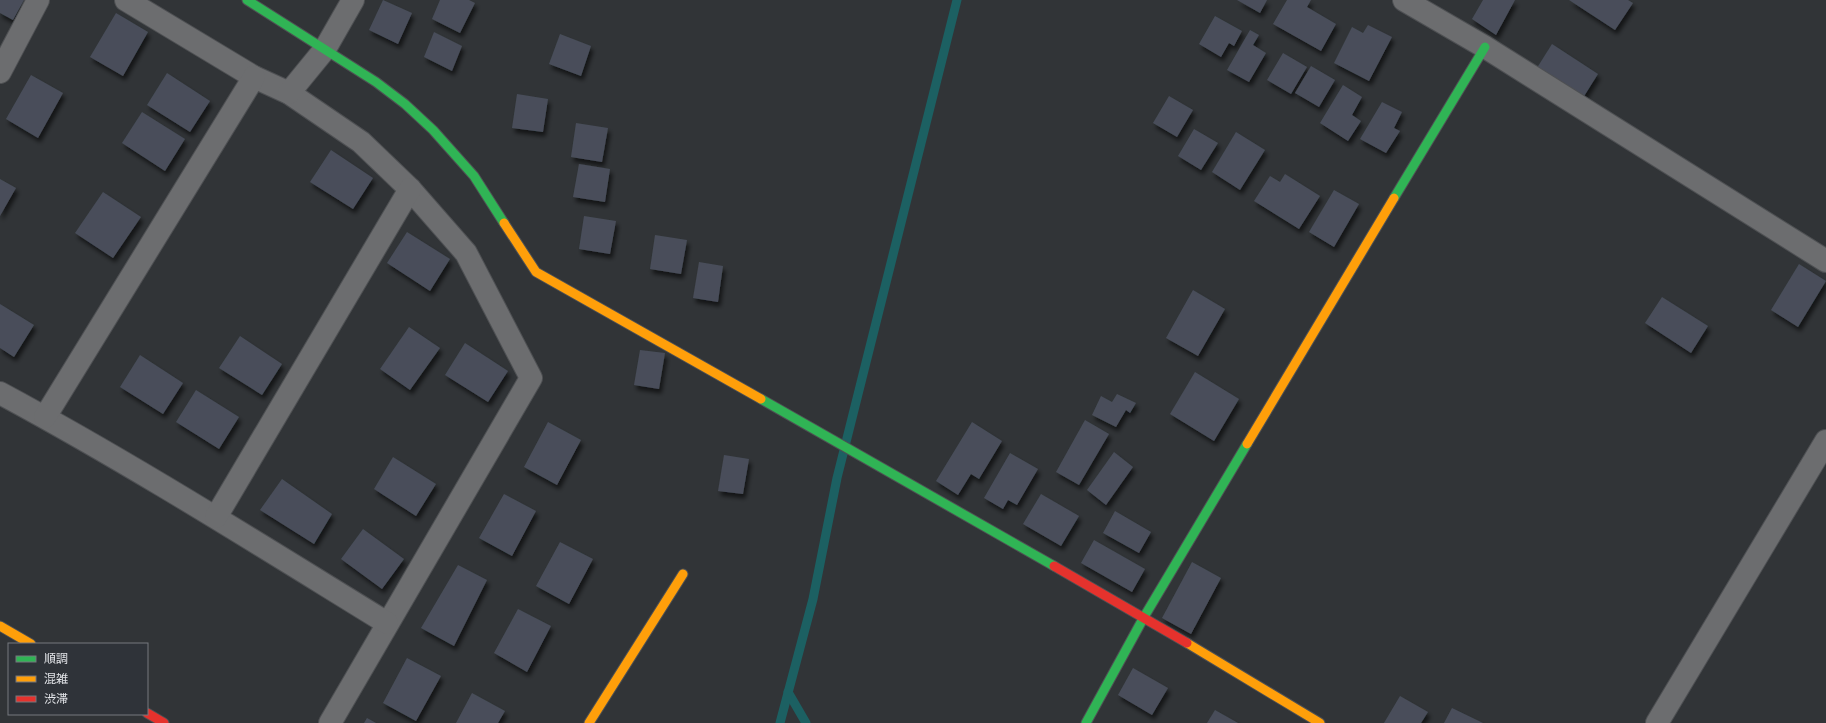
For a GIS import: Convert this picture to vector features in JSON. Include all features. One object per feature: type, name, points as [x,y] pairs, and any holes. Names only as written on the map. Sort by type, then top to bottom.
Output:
[{"type":"street","points":[[0,72],[38,0]]},
{"type":"street","points":[[126,0],[254,77],[289,93],[361,142],[410,189],[466,253],[531,378],[330,723]]},
{"type":"street","points":[[247,0],[376,82],[405,104],[432,130],[474,176],[536,272],[1144,617],[1320,723]]},
{"type":"street","points":[[289,93],[325,50],[354,0]]},
{"type":"street","points":[[1404,0],[1485,47],[1826,261]]},
{"type":"street","points":[[1086,723],[1144,617],[1485,47]]},
{"type":"street","points":[[45,417],[254,77]]},
{"type":"street","points":[[216,517],[410,189]]},
{"type":"street","points":[[0,393],[45,417],[216,517],[387,623]]},
{"type":"street","points":[[1657,723],[1826,441]]},
{"type":"street","points":[[589,723],[682,574]]},
{"type":"street","points":[[0,626],[28,643]]},
{"type":"street","points":[[148,714],[164,723]]},
{"type":"building","points":[[0,0],[24,0],[13,20],[0,13]]},
{"type":"building","points":[[383,0],[412,13],[398,44],[369,30]]},
{"type":"building","points":[[440,0],[469,0],[475,3],[460,33],[432,19]]},
{"type":"building","points":[[1237,0],[1267,0],[1260,13]]},
{"type":"building","points":[[1287,0],[1311,0],[1307,7],[1336,24],[1321,51],[1273,24]]},
{"type":"building","points":[[1483,0],[1515,0],[1496,35],[1472,19]]},
{"type":"building","points":[[1569,0],[1628,0],[1633,3],[1615,30]]},
{"type":"building","points":[[116,13],[148,32],[123,76],[90,57]]},
{"type":"building","points":[[1215,16],[1242,31],[1234,46],[1229,43],[1221,57],[1199,44]]},
{"type":"building","points":[[1368,25],[1392,37],[1369,81],[1334,63],[1352,27],[1363,33]]},
{"type":"building","points":[[1250,30],[1259,35],[1253,45],[1266,53],[1249,82],[1227,70]]},
{"type":"building","points":[[434,32],[462,46],[452,71],[424,57]]},
{"type":"building","points":[[560,34],[591,46],[581,76],[549,64]]},
{"type":"building","points":[[1552,44],[1598,74],[1581,101],[1535,71]]},
{"type":"building","points":[[1283,53],[1307,67],[1291,94],[1267,80]]},
{"type":"building","points":[[1311,66],[1335,80],[1319,107],[1295,93]]},
{"type":"building","points":[[167,73],[210,101],[190,132],[147,105]]},
{"type":"building","points":[[31,75],[63,93],[38,138],[6,119]]},
{"type":"building","points":[[1343,85],[1362,97],[1352,115],[1361,121],[1348,141],[1320,123]]},
{"type":"building","points":[[517,94],[548,99],[543,132],[512,128]]},
{"type":"building","points":[[1169,96],[1193,110],[1177,137],[1153,123]]},
{"type":"building","points":[[1382,102],[1402,112],[1394,128],[1400,131],[1386,153],[1360,139]]},
{"type":"building","points":[[142,112],[185,139],[165,171],[122,143]]},
{"type":"building","points":[[576,123],[608,128],[602,162],[571,157]]},
{"type":"building","points":[[1194,129],[1218,143],[1201,170],[1178,156]]},
{"type":"building","points":[[1236,132],[1265,150],[1240,190],[1212,172]]},
{"type":"building","points":[[331,150],[373,178],[353,209],[310,182]]},
{"type":"building","points":[[579,164],[610,169],[605,202],[573,197]]},
{"type":"building","points":[[1285,174],[1320,196],[1299,229],[1254,201],[1270,176],[1280,182]]},
{"type":"building","points":[[0,179],[16,188],[0,216]]},
{"type":"building","points":[[1334,190],[1359,204],[1334,247],[1309,232]]},
{"type":"building","points":[[103,192],[141,217],[113,258],[75,233]]},
{"type":"building","points":[[584,216],[616,221],[610,254],[579,249]]},
{"type":"building","points":[[407,232],[450,259],[430,291],[387,263]]},
{"type":"building","points":[[655,235],[687,240],[681,274],[650,269]]},
{"type":"building","points":[[699,262],[723,266],[718,302],[693,298]]},
{"type":"building","points":[[1799,264],[1826,281],[1798,327],[1771,310]]},
{"type":"building","points":[[1193,290],[1225,309],[1198,356],[1166,338]]},
{"type":"building","points":[[1662,297],[1708,326],[1691,353],[1645,323]]},
{"type":"building","points":[[0,304],[34,325],[14,357],[0,348]]},
{"type":"building","points":[[409,327],[440,348],[410,390],[380,369]]},
{"type":"building","points":[[240,336],[282,364],[262,395],[219,368]]},
{"type":"building","points":[[465,343],[508,371],[488,402],[445,375]]},
{"type":"building","points":[[640,350],[665,353],[659,389],[634,385]]},
{"type":"building","points":[[140,355],[183,383],[163,414],[120,387]]},
{"type":"building","points":[[1195,372],[1239,399],[1214,441],[1170,414]]},
{"type":"building","points":[[196,390],[239,417],[219,449],[176,422]]},
{"type":"building","points":[[1117,394],[1136,403],[1130,413],[1126,410],[1116,427],[1092,415],[1101,396],[1112,402]]},
{"type":"building","points":[[1085,420],[1109,434],[1079,485],[1056,472]]},
{"type":"building","points":[[548,422],[581,440],[557,485],[524,467]]},
{"type":"building","points":[[972,422],[1002,441],[979,479],[971,474],[958,495],[936,481]]},
{"type":"building","points":[[1114,452],[1133,467],[1106,505],[1087,490]]},
{"type":"building","points":[[1010,453],[1038,469],[1017,505],[1008,500],[1003,509],[984,498]]},
{"type":"building","points":[[724,455],[749,459],[743,494],[718,491]]},
{"type":"building","points":[[393,457],[436,484],[416,516],[374,489]]},
{"type":"building","points":[[282,479],[332,514],[314,544],[260,510]]},
{"type":"building","points":[[504,494],[536,511],[512,556],[479,538]]},
{"type":"building","points":[[1041,494],[1079,516],[1061,546],[1023,524]]},
{"type":"building","points":[[1115,511],[1151,532],[1139,553],[1103,533]]},
{"type":"building","points":[[363,529],[404,559],[382,589],[341,559]]},
{"type":"building","points":[[1094,540],[1145,569],[1132,592],[1081,563]]},
{"type":"building","points":[[560,542],[593,559],[569,604],[536,586]]},
{"type":"building","points":[[1192,562],[1221,578],[1191,634],[1162,618]]},
{"type":"building","points":[[458,565],[487,580],[454,646],[421,628]]},
{"type":"building","points":[[518,609],[551,626],[527,672],[494,653]]},
{"type":"building","points":[[407,658],[441,676],[416,721],[383,703]]},
{"type":"building","points":[[1133,668],[1168,688],[1152,715],[1118,695]]},
{"type":"building","points":[[472,693],[505,711],[498,723],[456,723]]},
{"type":"building","points":[[1400,696],[1428,712],[1421,723],[1384,723]]},
{"type":"building","points":[[1452,708],[1483,723],[1444,723]]},
{"type":"building","points":[[1215,710],[1238,723],[1207,723]]},
{"type":"building","points":[[367,718],[376,723],[364,723]]},
{"type":"waterway","points":[[780,723],[813,599],[837,478],[957,0]]},
{"type":"waterway","points":[[788,692],[806,723]]},
{"type":"traffic: fast","points":[[247,0],[376,82],[405,104],[433,130],[474,176],[504,223]]},
{"type":"traffic: fast","points":[[1394,198],[1485,47]]},
{"type":"traffic: fast","points":[[761,399],[1054,566]]},
{"type":"traffic: fast","points":[[1086,723],[1144,617],[1247,444]]},
{"type":"traffic: slow","points":[[1247,444],[1394,198]]},
{"type":"traffic: slow","points":[[504,223],[536,272],[761,399]]},
{"type":"traffic: slow","points":[[589,723],[683,574]]},
{"type":"traffic: slow","points":[[0,626],[29,643]]},
{"type":"traffic: slow","points":[[1187,643],[1320,723]]},
{"type":"traffic: jam","points":[[1054,566],[1187,643]]},
{"type":"traffic: jam","points":[[148,714],[164,723]]}]
